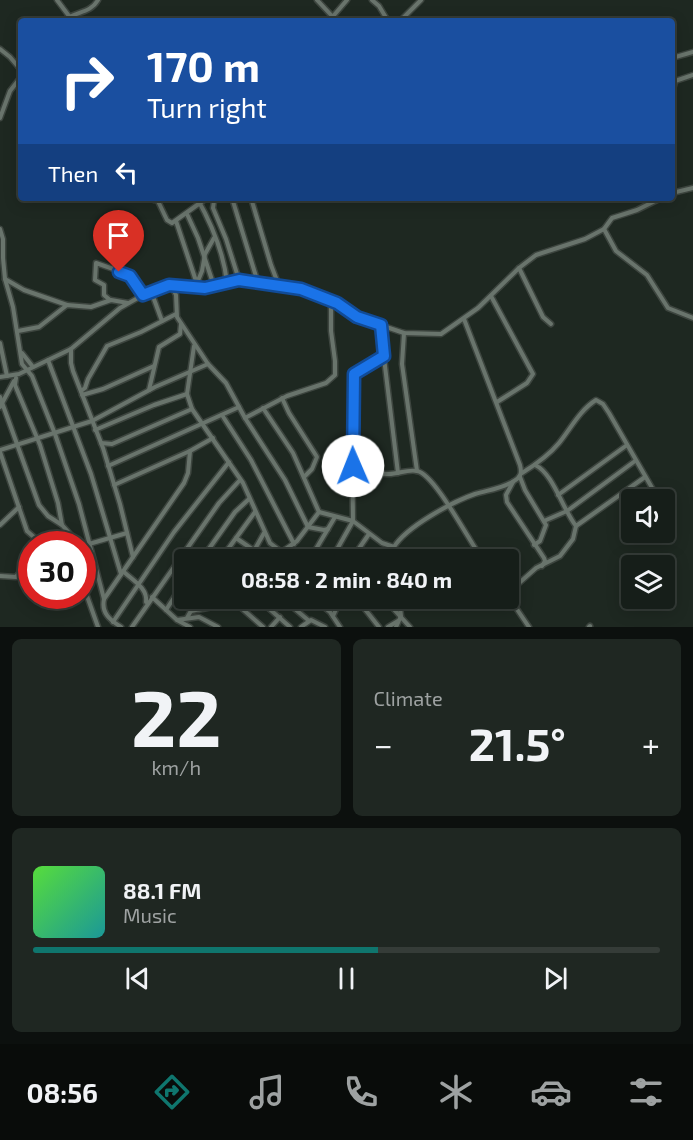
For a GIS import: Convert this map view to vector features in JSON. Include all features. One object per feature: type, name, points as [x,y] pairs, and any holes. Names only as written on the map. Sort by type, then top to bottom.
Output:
[{"type":"street","points":[[57,0],[69,16]]},
{"type":"street","points":[[67,18],[91,10],[98,0]]},
{"type":"street","points":[[317,0],[331,12],[332,16],[347,0]]},
{"type":"street","points":[[372,0],[386,18]]},
{"type":"street","points":[[403,18],[421,0]]},
{"type":"street","points":[[0,49],[18,66]]},
{"type":"street","points":[[675,57],[693,52]]},
{"type":"street","points":[[675,81],[693,75]]},
{"type":"street","points":[[0,118],[10,91],[18,81]]},
{"type":"street","points":[[675,192],[693,188]]},
{"type":"street","points":[[157,201],[170,223],[187,214],[204,201]]},
{"type":"street","points":[[198,201],[224,264],[227,283]]},
{"type":"street","points":[[214,201],[213,208],[239,280]]},
{"type":"street","points":[[233,201],[258,284]]},
{"type":"street","points":[[252,201],[279,286]]},
{"type":"street","points":[[1,406],[17,376],[71,349],[129,303],[164,286],[214,286],[239,280],[301,289],[341,306],[357,317],[404,333],[441,334],[464,319],[536,255],[585,239],[604,229],[612,218],[655,201]]},
{"type":"street","points":[[187,214],[214,286]]},
{"type":"street","points":[[176,221],[197,285]]},
{"type":"street","points":[[604,229],[616,251],[647,275],[668,308],[693,318]]},
{"type":"street","points":[[0,230],[3,239],[5,279],[18,331],[22,364],[32,376],[55,434],[85,531]]},
{"type":"street","points":[[197,285],[204,257],[214,237]]},
{"type":"street","points":[[129,303],[111,300],[104,296],[104,285],[96,280],[96,262],[129,274],[143,295]]},
{"type":"street","points":[[519,268],[543,317],[551,324]]},
{"type":"street","points":[[5,279],[24,290],[67,305],[91,307],[111,300]]},
{"type":"street","points":[[0,289],[7,285]]},
{"type":"street","points":[[171,286],[176,295],[176,314],[181,324],[208,364],[226,383],[245,418],[285,480],[308,526],[328,529]]},
{"type":"street","points":[[151,291],[162,321]]},
{"type":"street","points":[[491,296],[533,374],[526,383],[497,402]]},
{"type":"street","points":[[245,418],[282,398],[326,383],[335,375],[331,301]]},
{"type":"street","points":[[18,331],[39,327],[67,305]]},
{"type":"street","points":[[82,393],[107,346],[176,314]]},
{"type":"street","points":[[464,319],[520,465],[520,475],[525,490],[547,528],[540,541],[534,545]]},
{"type":"street","points":[[149,391],[159,347],[180,334],[181,324]]},
{"type":"street","points":[[381,325],[398,473]]},
{"type":"street","points":[[404,333],[402,364],[417,471],[432,483],[449,505],[475,549]]},
{"type":"street","points":[[0,343],[7,376]]},
{"type":"street","points":[[195,345],[187,394],[192,409],[240,480],[270,543],[278,549]]},
{"type":"street","points":[[71,349],[71,363],[108,466],[133,557]]},
{"type":"street","points":[[21,352],[34,367]]},
{"type":"street","points":[[59,355],[71,363]]},
{"type":"street","points":[[337,549],[353,521],[354,374],[384,356]]},
{"type":"street","points":[[48,360],[74,428],[122,572],[147,594],[146,605]]},
{"type":"street","points":[[28,531],[0,451],[92,421],[208,364]]},
{"type":"street","points":[[82,393],[103,389],[155,366]]},
{"type":"street","points":[[32,376],[34,367]]},
{"type":"street","points":[[0,377],[17,376]]},
{"type":"street","points":[[17,376],[15,385],[37,439],[58,503],[62,525]]},
{"type":"street","points":[[95,430],[187,394]]},
{"type":"street","points":[[0,397],[1,406],[42,511],[68,531]]},
{"type":"street","points":[[282,398],[317,457],[312,469],[304,477]]},
{"type":"street","points":[[542,566],[545,560],[507,502],[506,495],[513,482],[558,445],[584,410],[596,400],[603,404],[609,413],[652,489]]},
{"type":"street","points":[[108,466],[240,407]]},
{"type":"street","points":[[263,408],[293,453],[319,512],[353,521],[382,543],[394,548],[411,529],[449,505],[513,482]]},
{"type":"street","points":[[100,443],[112,444],[192,409]]},
{"type":"street","points":[[222,416],[251,460],[294,544]]},
{"type":"street","points":[[114,485],[190,452],[213,438]]},
{"type":"street","points":[[558,495],[627,445]]},
{"type":"street","points":[[104,599],[184,483],[188,473],[190,452]]},
{"type":"street","points":[[544,521],[567,511],[635,461]]},
{"type":"street","points":[[113,622],[174,532],[229,462]]},
{"type":"street","points":[[535,465],[542,469],[576,526]]},
{"type":"street","points":[[353,466],[385,474],[417,471]]},
{"type":"street","points":[[519,583],[561,555],[573,539],[576,526],[645,477]]},
{"type":"street","points":[[134,626],[146,605],[219,503],[240,480]]},
{"type":"street","points":[[209,549],[235,512],[249,499]]},
{"type":"street","points":[[0,525],[19,507]]},
{"type":"street","points":[[228,549],[255,511]]},
{"type":"street","points":[[285,549],[294,544],[319,512]]},
{"type":"street","points":[[316,549],[335,517]]},
{"type":"street","points":[[236,538],[255,549],[265,532]]},
{"type":"street","points":[[96,542],[127,533]]},
{"type":"street","points":[[359,549],[369,534]]},
{"type":"street","points":[[96,570],[104,599],[104,611],[113,622],[121,627]]},
{"type":"street","points":[[0,576],[16,577],[18,574]]},
{"type":"street","points":[[152,597],[179,623],[190,627]]},
{"type":"street","points":[[166,610],[174,598]]},
{"type":"street","points":[[92,609],[98,627]]},
{"type":"street","points":[[179,623],[191,611],[207,609]]},
{"type":"street","points":[[243,609],[262,627]]},
{"type":"street","points":[[270,609],[290,627]]},
{"type":"street","points":[[295,609],[308,620],[316,621],[326,627],[340,626]]},
{"type":"street","points":[[327,609],[340,626]]},
{"type":"street","points":[[365,609],[380,627]]},
{"type":"street","points":[[393,609],[410,627]]},
{"type":"street","points":[[396,627],[400,618],[400,609]]},
{"type":"street","points":[[516,609],[526,626]]},
{"type":"street","points":[[333,617],[336,610]]},
{"type":"street","points":[[271,627],[280,617]]},
{"type":"street","points":[[186,618],[203,618],[218,627]]},
{"type":"street","points":[[388,627],[400,618]]},
{"type":"street","points":[[301,627],[308,620]]},
{"type":"route","points":[[119,272],[129,274],[143,295],[169,285],[205,288],[239,280],[293,287],[337,303],[357,317],[381,325],[384,356],[357,371],[353,379],[353,466]]}]
